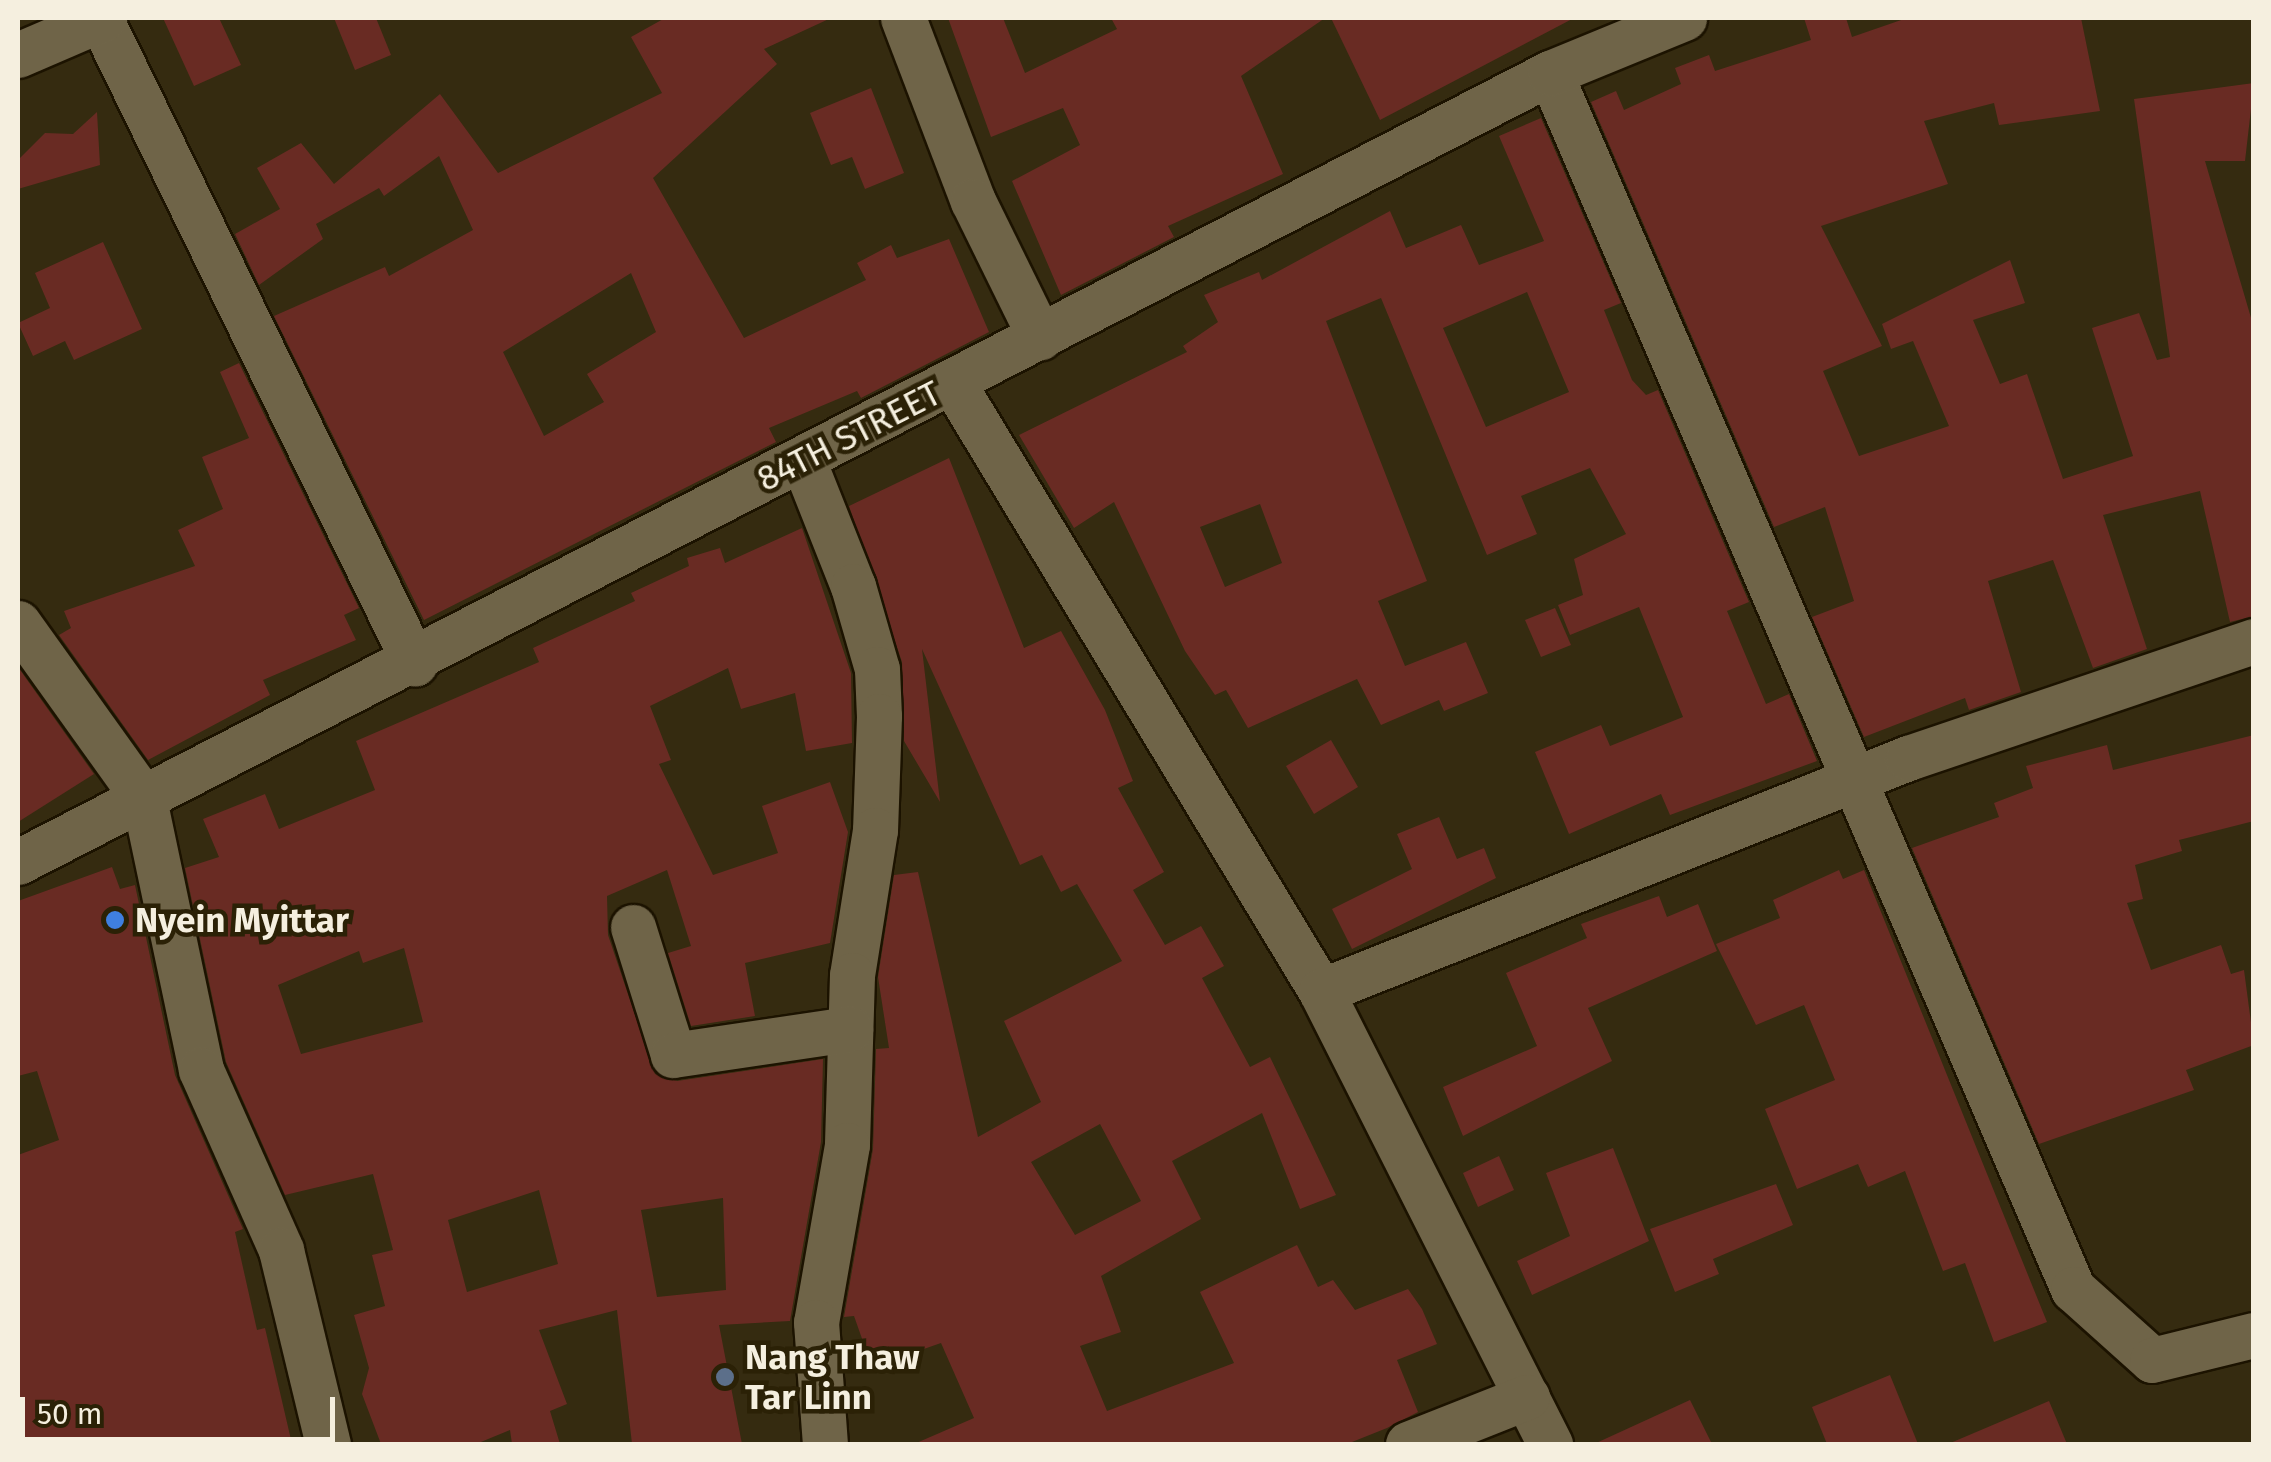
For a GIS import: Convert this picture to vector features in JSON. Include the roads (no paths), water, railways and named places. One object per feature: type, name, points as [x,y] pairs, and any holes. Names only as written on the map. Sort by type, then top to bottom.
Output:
[{"type":"street","points":[[903,18],[973,201],[1040,336]]},
{"type":"street","name":"84TH STREET","points":[[18,862],[415,664],[1550,73],[1684,18]]},
{"type":"street","points":[[18,55],[103,19],[415,664]]},
{"type":"street","points":[[1550,73],[1851,781],[2073,1289],[2152,1360],[2254,1335]]},
{"type":"street","points":[[953,383],[1320,991],[1550,1444]]},
{"type":"street","points":[[803,460],[877,668],[875,830],[850,1029],[842,1190],[816,1322],[825,1444]]},
{"type":"street","points":[[18,623],[144,799],[201,1070],[281,1250],[328,1444]]},
{"type":"street","points":[[1320,991],[1851,781],[2254,641]]},
{"type":"street","points":[[632,927],[673,1054],[850,1029]]},
{"type":"street","points":[[1408,1444],[1528,1396]]},
{"type":"place","name":"Nyein Myittar","points":[[115,920]]},
{"type":"place","name":"Nang Thaw Tar Linn","points":[[725,1377]]}]
